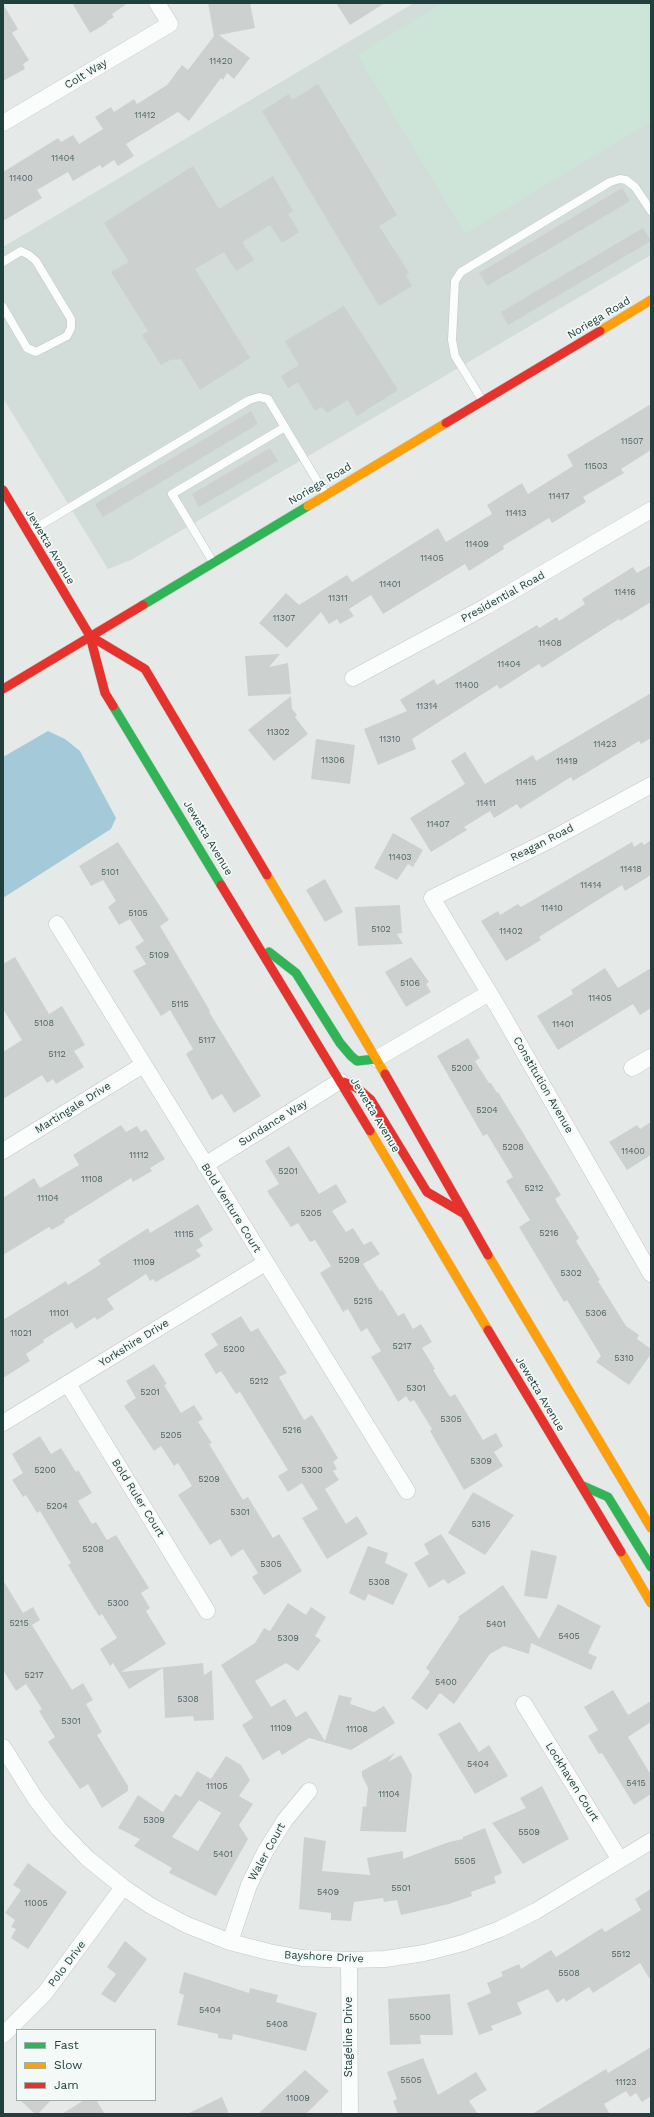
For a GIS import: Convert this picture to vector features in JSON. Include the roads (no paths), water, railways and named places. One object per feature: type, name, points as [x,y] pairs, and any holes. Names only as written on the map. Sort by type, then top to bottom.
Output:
[{"type":"street","name":"Colt Way","points":[[3,123],[170,24],[157,3]]},
{"type":"street","name":"Noriega Road","points":[[3,689],[651,300]]},
{"type":"street","name":"Jewetta Avenue","points":[[3,490],[90,636],[105,693],[258,944],[651,1603]]},
{"type":"street","name":"Presidential Road","points":[[353,678],[494,603],[651,510]]},
{"type":"street","name":"Jewetta Avenue","points":[[90,636],[145,669],[376,1060],[464,1214],[651,1528]]},
{"type":"street","name":"Reagan Road","points":[[432,898],[552,838],[651,785]]},
{"type":"street","name":"Constitution Avenue","points":[[432,898],[489,993],[651,1274]]},
{"type":"street","name":"Bold Venture Court","points":[[56,924],[407,1491]]},
{"type":"street","points":[[258,944],[296,973],[340,1043],[357,1061],[376,1060],[489,993]]},
{"type":"street","points":[[632,1068],[651,1057]]},
{"type":"street","name":"Martingale Drive","points":[[3,1151],[143,1065]]},
{"type":"street","points":[[340,1081],[357,1088],[371,1100],[428,1192],[464,1214]]},
{"type":"street","name":"Sundance Way","points":[[205,1165],[340,1081]]},
{"type":"street","name":"Yorkshire Drive","points":[[3,1423],[265,1263]]},
{"type":"street","name":"Bold Ruler Court","points":[[68,1384],[207,1611]]},
{"type":"street","points":[[581,1485],[608,1497],[651,1567]]},
{"type":"street","name":"Lockhaven Court","points":[[524,1704],[620,1860]]},
{"type":"street","name":"Bayshore Drive","points":[[3,1747],[35,1798],[59,1829],[87,1858],[123,1887],[151,1906],[187,1925],[230,1942],[269,1952],[302,1958],[349,1960],[385,1959],[424,1953],[463,1943],[500,1929],[536,1911],[651,1840]]},
{"type":"street","name":"Waler Court","points":[[230,1942],[249,1886],[265,1852],[285,1820],[309,1792]]},
{"type":"street","name":"Polo Drive","points":[[3,2035],[45,1993],[123,1887]]},
{"type":"street","name":"Stageline Drive","points":[[349,1960],[350,2114]]},
{"type":"lane","points":[[483,401],[455,356],[452,340],[455,281],[461,272],[470,265],[610,182],[620,179],[626,180],[636,186],[651,211]]},
{"type":"lane","points":[[3,262],[21,252],[32,258],[71,320],[71,328],[67,336],[36,352],[27,348],[3,307]]},
{"type":"lane","points":[[28,532],[249,400],[259,397],[268,399],[325,495]]},
{"type":"lane","points":[[213,562],[172,494],[285,427]]},
{"type":"water","points":[[48,731],[65,739],[80,751],[116,818],[111,829],[3,898],[3,757]]}]
